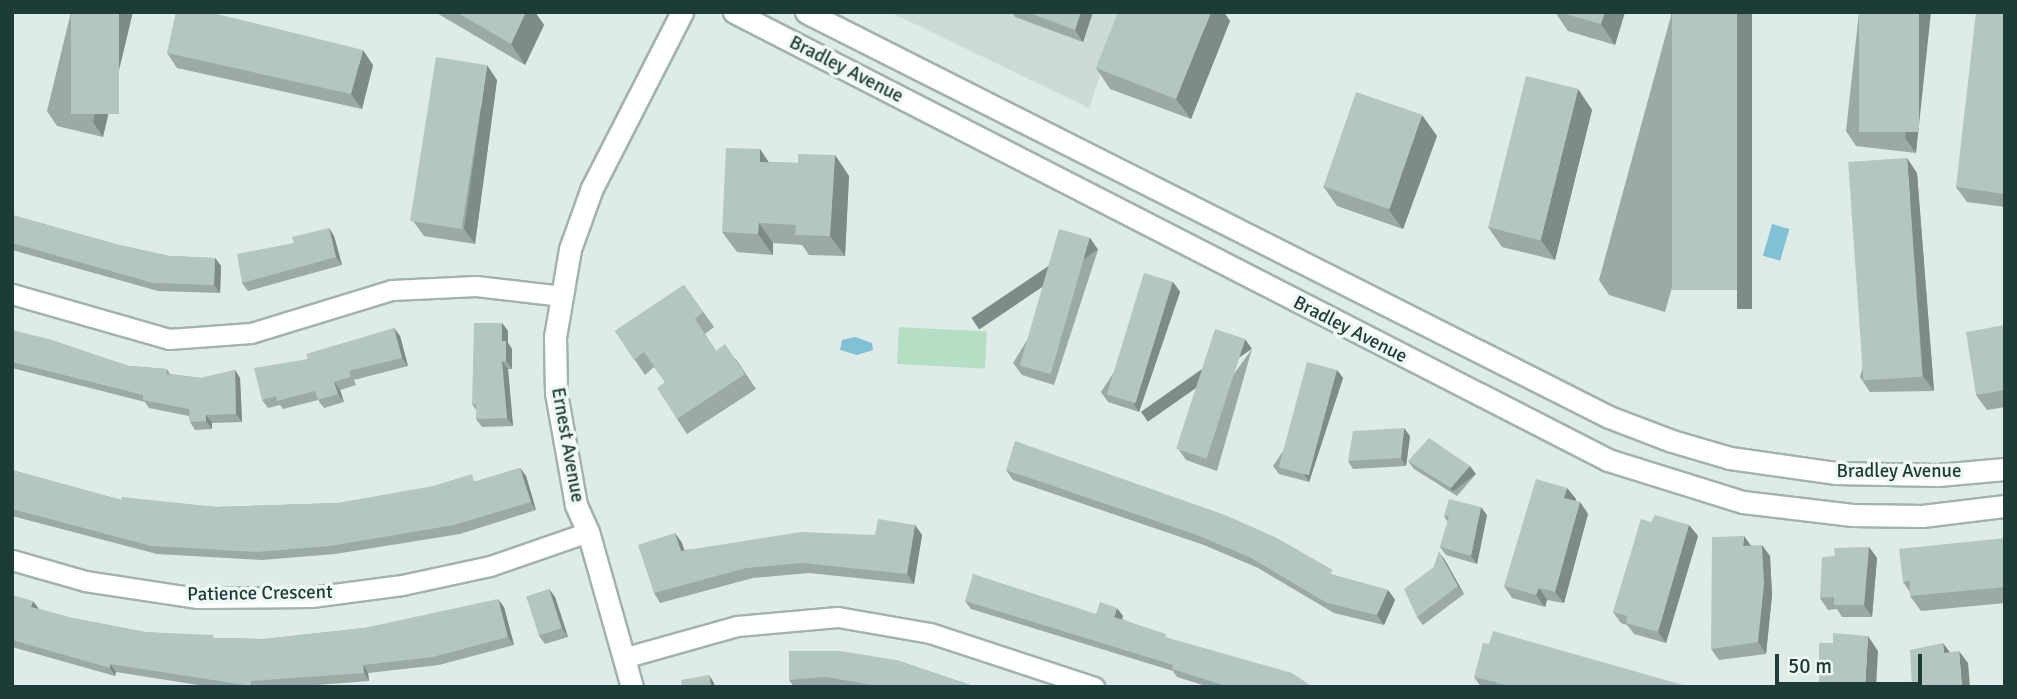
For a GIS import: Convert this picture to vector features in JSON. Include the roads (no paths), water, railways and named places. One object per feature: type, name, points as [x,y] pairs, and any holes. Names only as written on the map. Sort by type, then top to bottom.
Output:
[{"type":"main road","name":"Ernest Avenue","points":[[632,687],[588,532],[576,505],[556,393],[555,337],[570,249],[593,188],[682,12]]},
{"type":"main road","name":"Bradley Avenue","points":[[734,12],[1608,460],[1743,502],[1825,512],[1922,516],[2005,506]]},
{"type":"main road","name":"Bradley Avenue","points":[[806,12],[1609,417],[1672,441],[1730,458],[1835,473],[1938,475],[2005,469]]},
{"type":"street","points":[[12,294],[169,339],[251,333],[392,290],[476,286],[562,296]]},
{"type":"street","name":"Patience Crescent","points":[[12,560],[85,581],[198,598],[311,597],[402,585],[490,566],[588,532]]},
{"type":"street","points":[[623,658],[737,626],[838,617],[930,633],[1094,687]]},
{"type":"water","points":[[1772,224],[1789,229],[1780,261],[1763,256]]},
{"type":"water","points":[[855,337],[872,343],[873,350],[857,355],[840,350],[842,340]]}]
